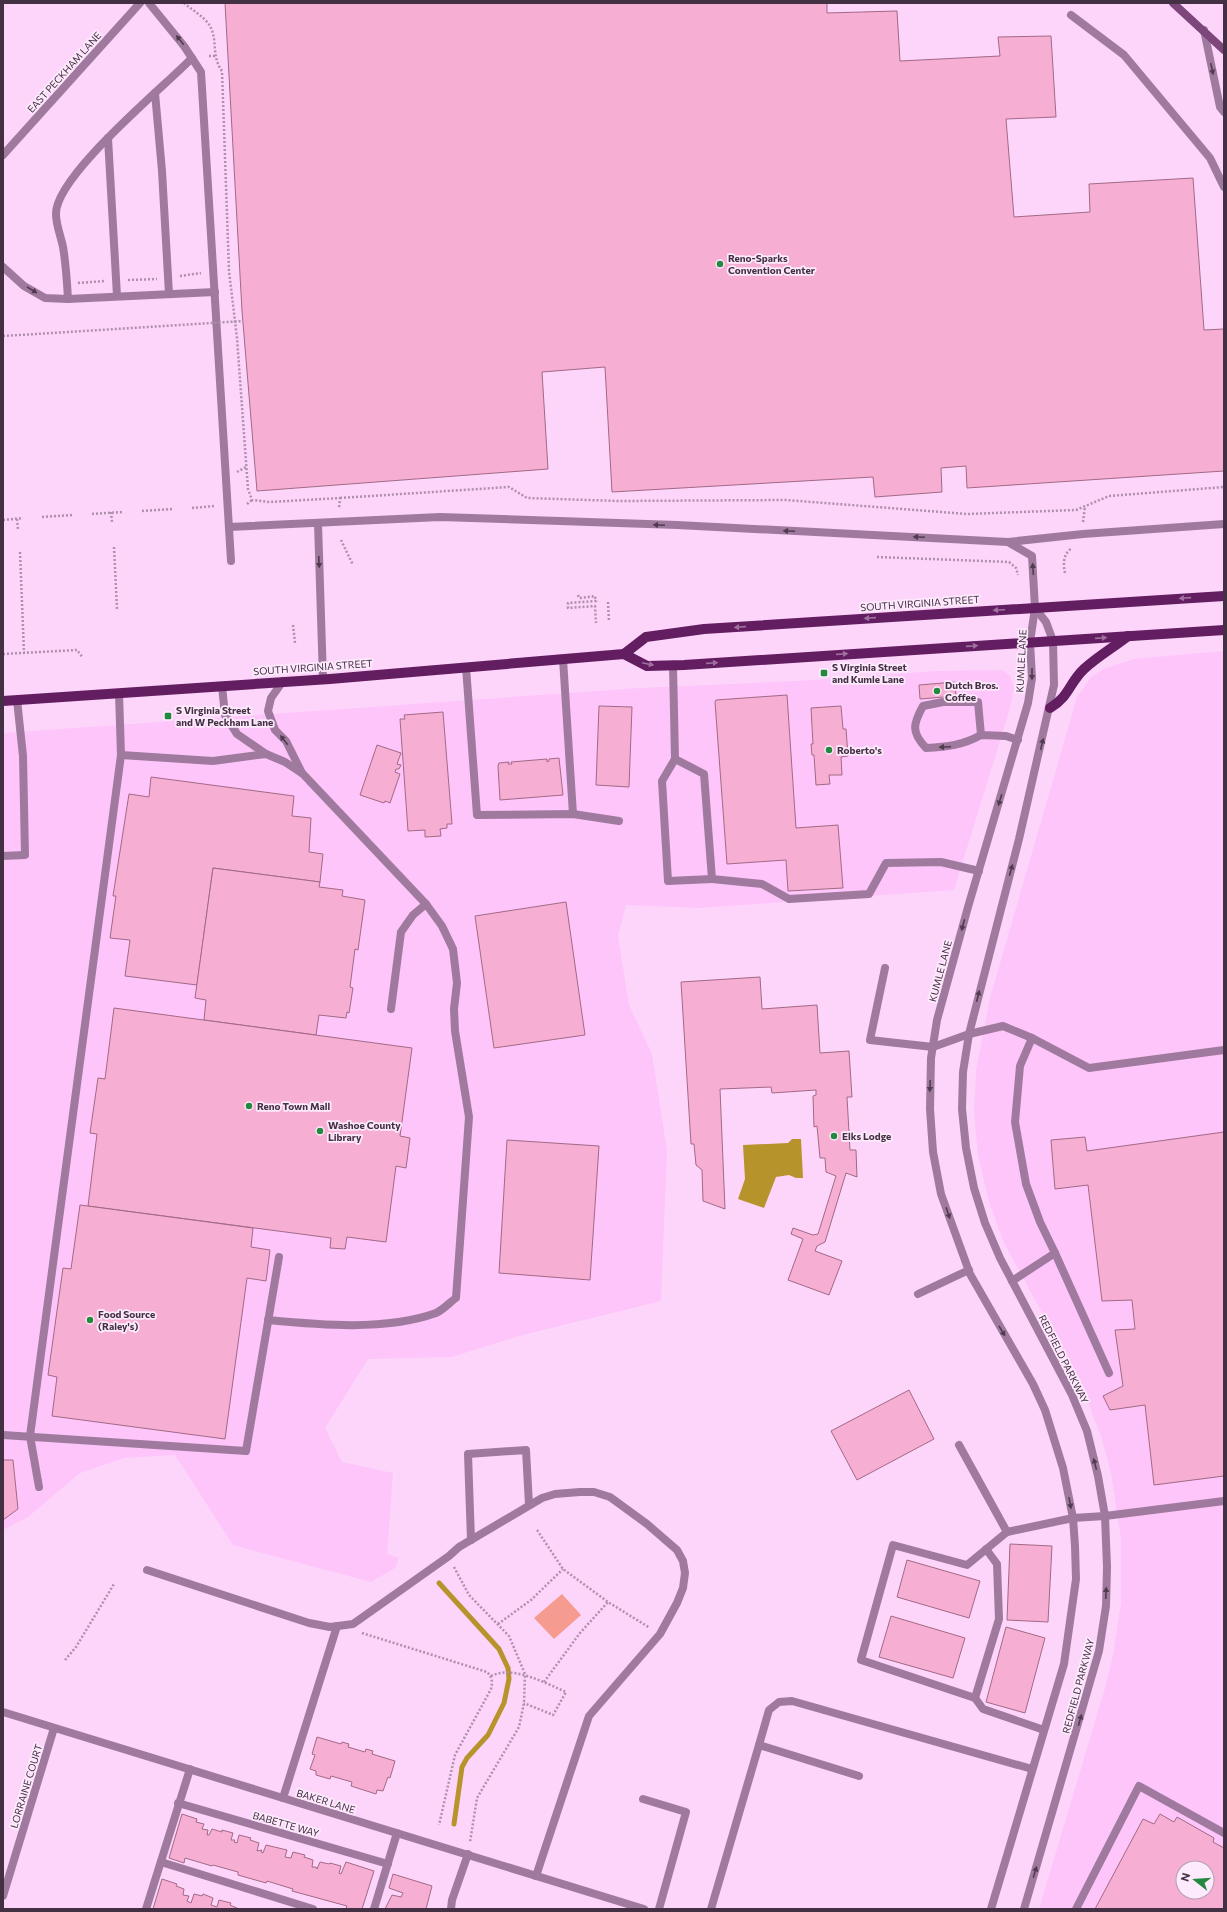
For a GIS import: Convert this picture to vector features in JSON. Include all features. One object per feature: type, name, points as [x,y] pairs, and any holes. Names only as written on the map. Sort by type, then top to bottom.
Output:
[{"type":"main road","points":[[1173,3],[1224,50]]},
{"type":"main road","name":"SOUTH VIRGINIA STREET","points":[[3,700],[323,679],[624,654],[646,637],[704,629],[1224,596]]},
{"type":"main road","points":[[624,654],[647,666],[673,665],[1224,630]]},
{"type":"main road","points":[[1050,708],[1060,702],[1068,693],[1074,680],[1084,669],[1129,636]]},
{"type":"street","name":"EAST PECKHAM LANE","points":[[3,155],[140,3]]},
{"type":"street","points":[[149,3],[184,46],[201,72],[231,561]]},
{"type":"street","points":[[1071,15],[1124,55],[1210,158],[1224,187]]},
{"type":"street","points":[[1204,30],[1220,107],[1224,112]]},
{"type":"street","points":[[68,299],[63,248],[56,214],[59,200],[74,176],[108,138],[192,58]]},
{"type":"street","points":[[155,93],[162,171],[169,294]]},
{"type":"street","points":[[108,138],[117,296]]},
{"type":"street","points":[[3,267],[24,286],[45,298],[68,299],[215,292]]},
{"type":"street","points":[[229,527],[440,517],[677,525],[1008,542],[1083,534],[1224,524]]},
{"type":"street","points":[[318,523],[323,679]]},
{"type":"street","name":"KUMLE LANE","points":[[933,1047],[937,1020],[1018,740],[1028,703],[1032,678],[1030,642],[1035,608],[1032,556],[1008,542]]},
{"type":"street","points":[[969,1034],[1020,839],[1054,685],[1053,641],[1046,622],[1035,608]]},
{"type":"street","points":[[563,659],[574,814]]},
{"type":"street","points":[[673,665],[675,759],[662,781],[668,881],[712,879],[762,884],[789,899],[869,894],[886,863],[941,862],[979,872]]},
{"type":"street","points":[[466,667],[477,815],[574,814],[619,821]]},
{"type":"street","points":[[283,681],[271,698],[268,711],[275,730],[286,742],[303,774]]},
{"type":"street","points":[[222,686],[225,715],[237,734],[266,754],[285,762],[303,774],[426,904],[442,926],[453,949],[457,983],[454,1009],[455,1030],[469,1116],[456,1298],[438,1312],[398,1322],[326,1325],[268,1320]]},
{"type":"street","points":[[39,1487],[30,1436],[121,755],[119,693]]},
{"type":"street","points":[[3,856],[25,855],[23,756],[17,700]]},
{"type":"street","points":[[981,735],[978,702],[943,702],[924,706],[915,719],[917,738],[926,748],[954,746],[968,742],[981,735],[1006,736],[1018,740]]},
{"type":"street","points":[[121,755],[213,761],[266,754]]},
{"type":"street","points":[[675,759],[704,774],[712,879]]},
{"type":"street","points":[[391,1009],[401,932],[413,915],[426,904]]},
{"type":"street","points":[[885,968],[870,1040],[933,1047],[969,1034],[1003,1026],[1032,1038],[1089,1068],[1224,1050]]},
{"type":"street","name":"REDFIELD PARKWAY","points":[[969,1034],[963,1072],[962,1109],[966,1148],[974,1188],[985,1223],[1012,1281],[1072,1395],[1087,1431],[1098,1476],[1105,1516],[1107,1567],[1106,1606],[1099,1651],[1024,1909]]},
{"type":"street","points":[[1032,1038],[1020,1066],[1015,1122],[1026,1184],[1040,1222],[1109,1373]]},
{"type":"street","name":"REDFIELD PARKWAY","points":[[933,1047],[930,1109],[933,1152],[941,1194],[969,1270],[992,1315],[1033,1384],[1045,1410],[1063,1468],[1073,1518],[1076,1579],[1072,1618],[1064,1664],[991,1909]]},
{"type":"street","points":[[1012,1281],[1055,1253]]},
{"type":"street","points":[[3,1435],[246,1451],[279,1257]]},
{"type":"street","points":[[918,1294],[969,1270]]},
{"type":"street","points":[[959,1445],[1007,1532]]},
{"type":"street","points":[[471,1540],[468,1454],[526,1450],[529,1505]]},
{"type":"street","points":[[147,1570],[309,1623],[330,1627],[353,1624],[460,1547],[542,1498],[555,1494],[594,1492],[610,1498],[647,1524],[677,1550],[683,1561],[683,1588],[671,1617],[660,1634],[589,1716],[536,1876]]},
{"type":"street","points":[[1044,1730],[983,1709],[975,1698],[861,1660],[893,1545],[967,1565],[1007,1532],[1073,1518],[1105,1516],[1224,1501]]},
{"type":"street","points":[[975,1698],[999,1619],[997,1564],[986,1549]]},
{"type":"street","points":[[283,1798],[337,1626]]},
{"type":"street","points":[[711,1909],[769,1710],[779,1702],[792,1701],[1032,1769]]},
{"type":"street","name":"BAKER LANE","points":[[3,1712],[644,1909]]},
{"type":"street","name":"LORRAINE COURT","points":[[3,1896],[54,1728]]},
{"type":"street","points":[[759,1745],[859,1776]]},
{"type":"street","points":[[146,1909],[178,1803],[190,1769]]},
{"type":"street","points":[[1076,1909],[1139,1786],[1224,1833]]},
{"type":"street","points":[[643,1799],[686,1812],[659,1909]]},
{"type":"street","name":"BABETTE WAY","points":[[178,1803],[388,1864]]},
{"type":"street","points":[[374,1909],[397,1833]]},
{"type":"street","points":[[451,1909],[452,1900],[468,1854]]},
{"type":"street","points":[[161,1862],[313,1909]]},
{"type":"path","points":[[184,3],[210,25],[213,32],[216,62],[222,72],[229,271],[237,338],[248,489],[252,500]]},
{"type":"path","points":[[209,56],[215,56]]},
{"type":"path","points":[[177,277],[201,273]]},
{"type":"path","points":[[127,280],[158,279]]},
{"type":"path","points":[[77,283],[109,281]]},
{"type":"path","points":[[3,336],[243,320]]},
{"type":"path","points":[[236,472],[246,467]]},
{"type":"path","points":[[247,504],[252,500],[270,502],[509,487],[527,498],[618,501],[786,500],[967,514],[1076,510],[1109,496],[1224,488]]},
{"type":"path","points":[[339,508],[340,498]]},
{"type":"path","points":[[192,508],[215,506]]},
{"type":"path","points":[[1083,523],[1085,506]]},
{"type":"path","points":[[142,511],[173,509]]},
{"type":"path","points":[[111,512],[112,522]]},
{"type":"path","points":[[92,514],[123,512]]},
{"type":"path","points":[[42,517],[73,515]]},
{"type":"path","points":[[3,520],[23,518]]},
{"type":"path","points":[[17,519],[18,528]]},
{"type":"path","points":[[341,540],[353,565]]},
{"type":"path","points":[[1065,573],[1063,564],[1065,557],[1069,550],[1076,546]]},
{"type":"path","points":[[114,547],[117,609]]},
{"type":"path","points":[[20,552],[24,653]]},
{"type":"path","points":[[877,557],[1009,562],[1016,568],[1018,575]]},
{"type":"path","points":[[578,595],[579,598],[595,596],[596,601],[568,603],[568,608],[595,606],[596,623]]},
{"type":"path","points":[[608,602],[609,622]]},
{"type":"path","points":[[293,625],[294,643]]},
{"type":"path","points":[[3,654],[77,650],[83,658]]},
{"type":"path","points":[[537,1530],[563,1569],[608,1602],[660,1634]]},
{"type":"path","points":[[449,1556],[469,1595],[510,1636],[525,1674],[524,1703],[519,1727],[477,1798],[468,1854]]},
{"type":"path","points":[[498,1624],[531,1600],[563,1569]]},
{"type":"path","points":[[64,1660],[76,1647],[114,1584]]},
{"type":"path","points":[[544,1682],[580,1633],[608,1602]]},
{"type":"path","points":[[353,1624],[362,1633],[486,1672],[491,1676],[493,1683],[491,1689],[456,1755],[439,1825]]},
{"type":"path","points":[[491,1676],[502,1673],[525,1674],[566,1692],[553,1715],[524,1703]]},
{"type":"shaded area","points":[[1224,651],[1224,1909],[1039,1909],[1105,1688],[1113,1655],[1121,1603],[1121,1539],[1111,1473],[1101,1436],[1080,1382],[1004,1243],[989,1202],[978,1155],[974,1113],[976,1071],[990,998],[1077,697],[1092,676],[1106,668],[1134,659]]},
{"type":"shaded area","name":"Reno Town Mall","points":[[1003,670],[1010,676],[1014,687],[1009,712],[954,890],[699,908],[626,905],[618,936],[629,1005],[652,1054],[667,1151],[661,1301],[523,1335],[451,1357],[368,1359],[325,1428],[342,1462],[393,1473],[387,1554],[399,1558],[395,1568],[371,1582],[233,1545],[175,1455],[124,1458],[80,1473],[28,1517],[3,1530],[3,733],[640,688],[817,680],[936,671]]},
{"type":"shaded area","points":[[792,1139],[801,1139],[803,1178],[796,1178],[789,1175],[776,1177],[764,1208],[738,1199],[745,1179],[743,1145],[788,1143]]},
{"type":"shaded area","points":[[562,1594],[581,1615],[554,1639],[534,1618]]},
{"type":"building","name":"Reno-Sparks Convention Center","points":[[225,3],[827,3],[827,13],[897,11],[900,61],[1000,56],[998,37],[1051,36],[1056,117],[1006,119],[1014,217],[1090,212],[1089,184],[1193,178],[1204,330],[1224,329],[1224,471],[967,488],[966,466],[941,468],[942,492],[875,497],[873,477],[612,492],[605,367],[542,372],[548,469],[257,491],[242,311]]},
{"type":"building","name":"Dutch Bros. Coffee","points":[[955,682],[956,696],[920,699],[919,685]]},
{"type":"building","points":[[787,695],[796,828],[838,825],[843,888],[788,891],[786,860],[727,864],[715,702],[716,700]]},
{"type":"building","points":[[599,706],[632,707],[629,787],[596,785]]},
{"type":"building","name":"Roberto's","points":[[841,706],[843,729],[846,729],[848,756],[841,757],[842,775],[829,775],[830,784],[816,785],[814,755],[812,755],[811,744],[813,744],[811,708]]},
{"type":"building","points":[[443,712],[452,824],[447,824],[447,828],[440,829],[441,836],[425,837],[425,830],[408,831],[400,719],[405,719],[404,715]]},
{"type":"building","points":[[377,745],[401,753],[397,764],[401,765],[395,772],[400,774],[390,803],[385,801],[384,803],[360,795]]},
{"type":"building","points":[[559,758],[563,795],[500,800],[499,763],[509,762],[508,764],[512,764],[511,762],[547,759],[547,762],[549,759]]},
{"type":"building","points":[[151,777],[294,796],[292,816],[311,818],[309,852],[323,854],[320,882],[213,868],[197,985],[125,976],[130,940],[110,938],[116,896],[113,896],[129,794],[149,797]]},
{"type":"building","points":[[213,868],[320,882],[319,887],[343,890],[342,896],[365,900],[358,950],[355,949],[350,987],[353,988],[349,1013],[347,1012],[346,1018],[319,1015],[316,1035],[204,1020],[206,1000],[195,998]]},
{"type":"building","points":[[566,902],[585,1035],[494,1048],[475,916]]},
{"type":"building","name":"Elks Lodge","points":[[760,977],[762,1009],[817,1005],[820,1053],[849,1051],[852,1097],[847,1097],[850,1150],[856,1150],[857,1177],[846,1173],[825,1242],[817,1246],[815,1251],[842,1261],[829,1295],[788,1280],[803,1239],[791,1234],[793,1228],[813,1235],[818,1234],[836,1176],[826,1172],[825,1158],[820,1158],[817,1126],[814,1127],[813,1096],[816,1095],[816,1090],[772,1093],[771,1087],[720,1089],[725,1209],[703,1201],[702,1170],[696,1165],[694,1144],[691,1144],[681,982]]},
{"type":"building","name":"Reno Town Mall","points":[[114,1008],[412,1048],[400,1136],[410,1138],[406,1168],[396,1166],[386,1242],[347,1237],[345,1249],[330,1248],[331,1238],[88,1206],[97,1134],[90,1133],[98,1078],[105,1079]]},
{"type":"building","points":[[1224,1132],[1224,1476],[1154,1485],[1145,1405],[1110,1410],[1103,1396],[1123,1386],[1115,1330],[1135,1329],[1132,1300],[1102,1301],[1088,1185],[1055,1189],[1051,1140],[1085,1137],[1087,1151]]},
{"type":"building","points":[[507,1140],[599,1146],[590,1280],[499,1273]]},
{"type":"building","points":[[80,1205],[253,1228],[251,1247],[270,1250],[266,1281],[247,1278],[225,1439],[52,1416],[57,1377],[48,1375],[63,1268],[71,1269]]},
{"type":"building","points":[[909,1390],[934,1439],[857,1480],[831,1431]]},
{"type":"building","points":[[3,1460],[13,1460],[18,1509],[3,1520]]},
{"type":"building","points":[[1010,1544],[1052,1546],[1048,1622],[1007,1620]]},
{"type":"building","points":[[907,1560],[980,1581],[969,1618],[897,1597]]},
{"type":"building","points":[[891,1616],[965,1638],[953,1678],[879,1657]]},
{"type":"building","points":[[1006,1627],[1045,1638],[1025,1713],[986,1702]]},
{"type":"building","points":[[317,1737],[341,1744],[342,1742],[349,1744],[348,1747],[365,1752],[366,1749],[373,1751],[372,1754],[395,1761],[390,1778],[388,1777],[383,1791],[377,1790],[376,1794],[351,1786],[352,1782],[331,1776],[330,1779],[316,1775],[316,1771],[310,1769],[315,1755],[312,1754]]},
{"type":"building","points":[[182,1814],[197,1819],[196,1822],[204,1824],[202,1829],[208,1830],[207,1835],[209,1835],[212,1829],[233,1833],[231,1840],[235,1840],[234,1842],[237,1843],[239,1835],[251,1838],[250,1840],[259,1843],[257,1851],[262,1850],[261,1852],[263,1853],[266,1845],[287,1850],[285,1857],[291,1858],[293,1852],[305,1855],[304,1857],[313,1860],[312,1867],[316,1867],[317,1869],[320,1862],[330,1863],[341,1866],[339,1873],[341,1874],[346,1862],[374,1871],[362,1909],[346,1909],[347,1906],[292,1891],[293,1889],[267,1881],[266,1883],[238,1875],[238,1872],[213,1865],[212,1866],[185,1858],[184,1863],[169,1858]]},
{"type":"building","points":[[1160,1814],[1174,1822],[1177,1817],[1214,1838],[1213,1842],[1224,1848],[1224,1909],[1095,1909],[1143,1819],[1154,1824]]},
{"type":"building","points":[[393,1874],[432,1886],[426,1909],[385,1909],[392,1895],[401,1897],[403,1893],[389,1888]]},
{"type":"building","points":[[162,1879],[177,1884],[176,1886],[184,1889],[183,1895],[189,1896],[187,1901],[191,1903],[194,1894],[202,1896],[203,1894],[213,1898],[211,1905],[217,1907],[219,1900],[231,1903],[230,1905],[239,1909],[153,1909]]},
{"type":"waterway","points":[[439,1583],[499,1649],[508,1668],[509,1679],[504,1703],[488,1735],[467,1758],[462,1767],[454,1824]]},
{"type":"place","name":"Reno-Sparks Convention Center","points":[[720,264]]},
{"type":"place","name":"S Virginia Street and Kumle Lane","points":[[824,673]]},
{"type":"place","name":"Dutch Bros. Coffee","points":[[937,691]]},
{"type":"place","name":"S Virginia Street and W Peckham Lane","points":[[168,716]]},
{"type":"place","name":"Roberto's","points":[[829,750]]},
{"type":"place","name":"Reno Town Mall","points":[[249,1106]]},
{"type":"place","name":"Washoe County Library","points":[[320,1131]]},
{"type":"place","name":"Elks Lodge","points":[[834,1136]]},
{"type":"place","name":"Food Source (Raley's)","points":[[90,1320]]}]
